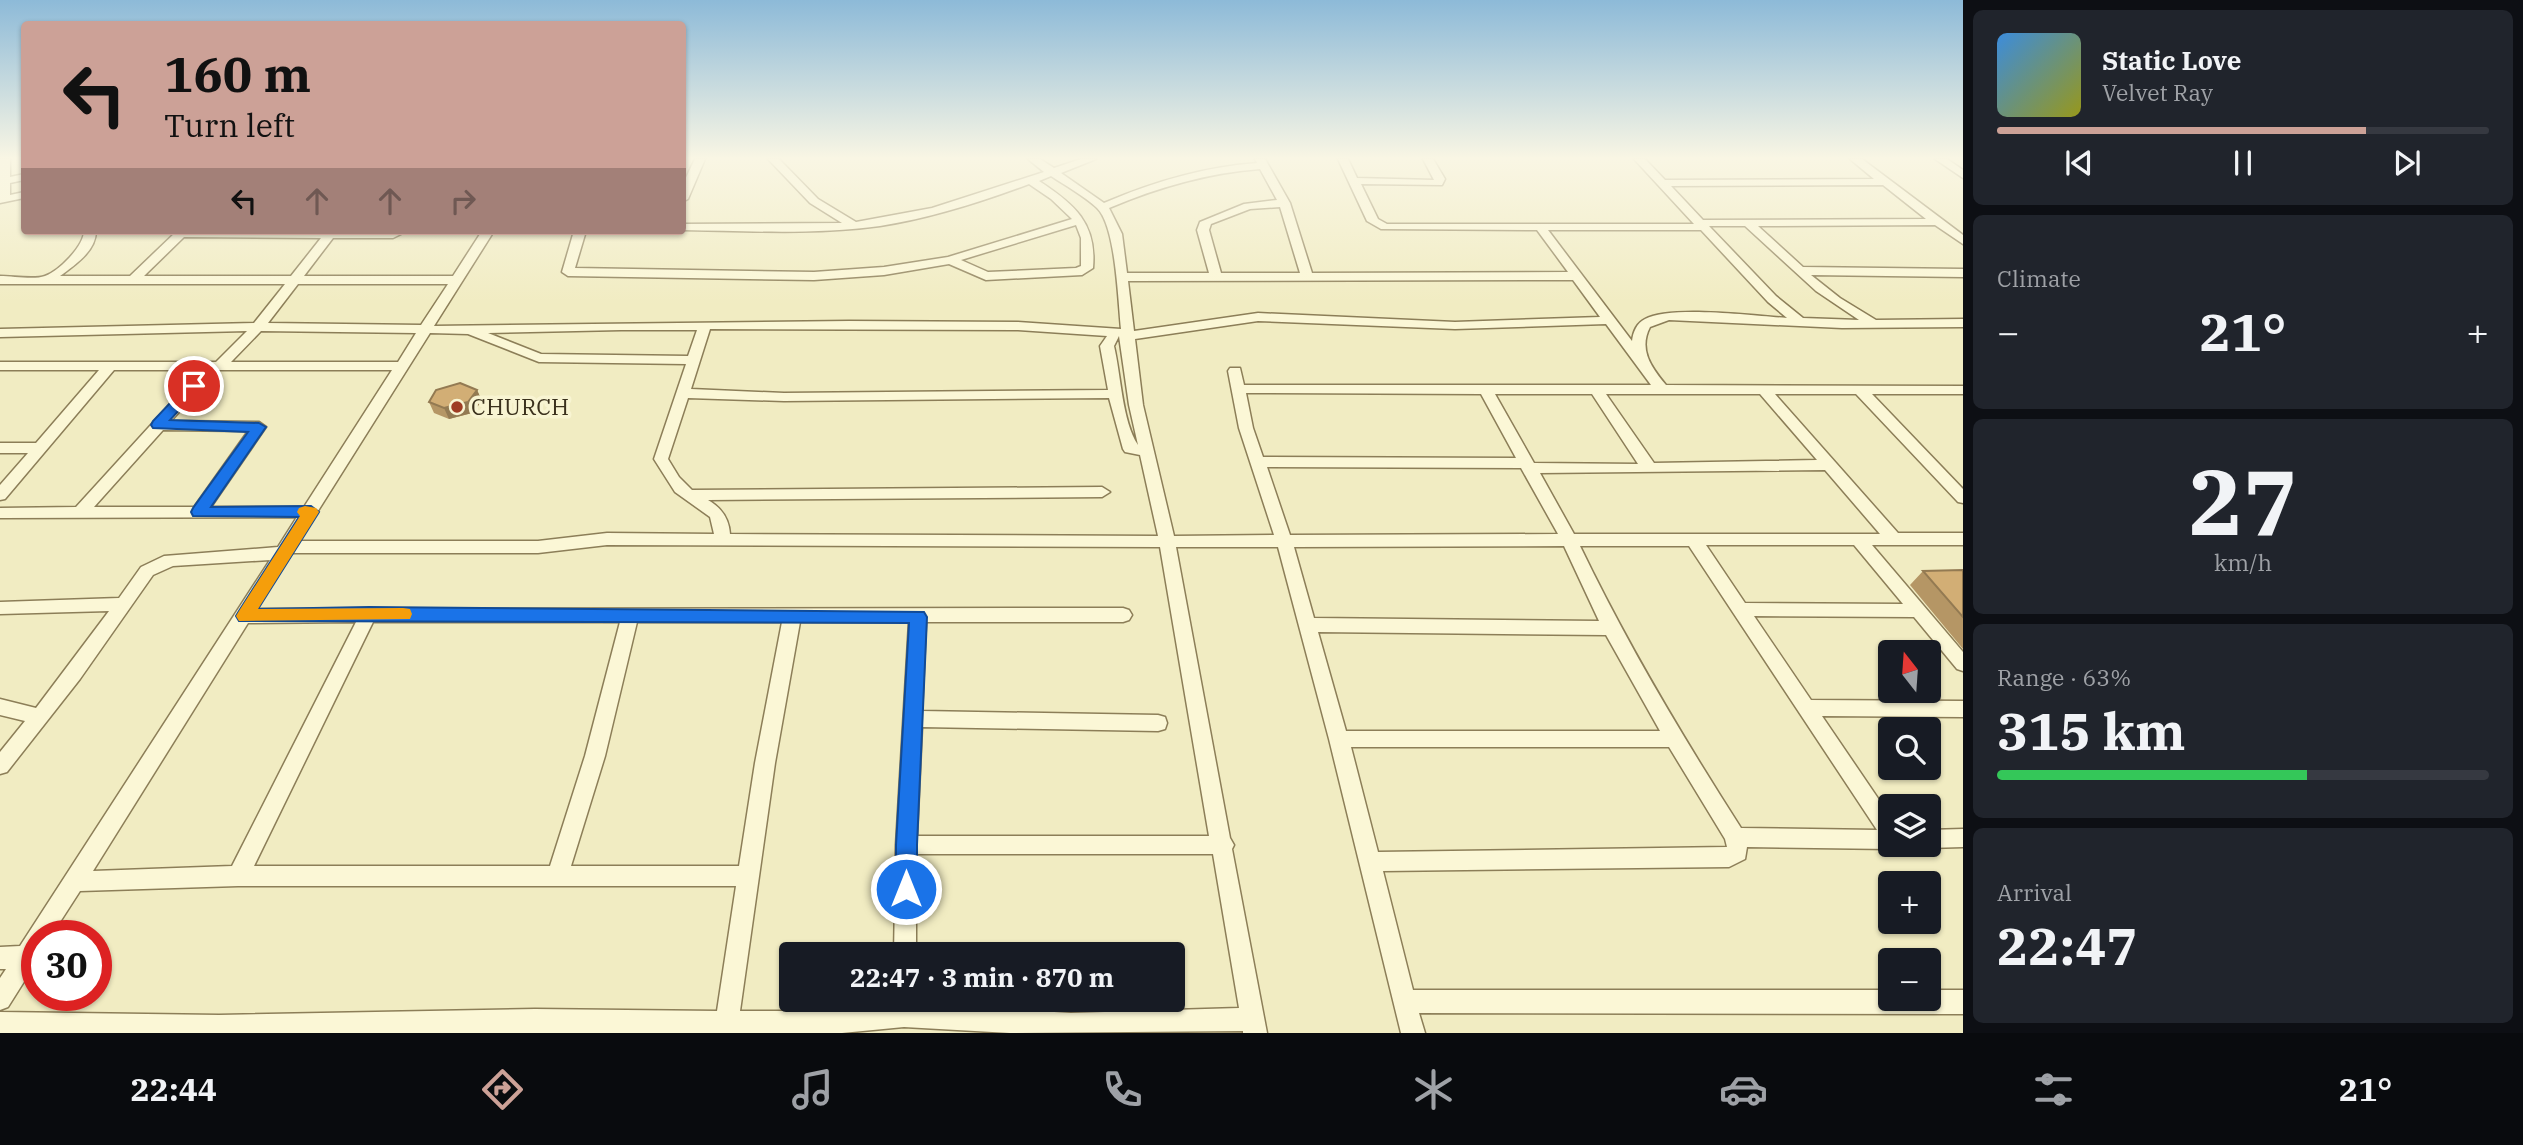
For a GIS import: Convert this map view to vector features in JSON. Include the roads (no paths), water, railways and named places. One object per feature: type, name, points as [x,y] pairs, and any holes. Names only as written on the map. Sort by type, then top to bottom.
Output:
[{"type":"street","points":[[824,207],[853,225]]},
{"type":"street","points":[[686,227],[853,225],[921,215],[945,207]]},
{"type":"street","points":[[950,260],[986,276],[1084,271],[1091,253],[1088,234],[1069,207]]},
{"type":"street","points":[[950,1012],[1071,1025],[1254,1026],[1224,845],[1167,541],[1123,334],[1116,234],[1103,207]]},
{"type":"street","points":[[1216,276],[1203,230],[1206,222],[1245,207]]},
{"type":"street","points":[[1285,207],[1307,276]]},
{"type":"street","points":[[1366,207],[1373,221],[1385,227],[1938,222]]},
{"type":"street","points":[[1685,207],[1772,299],[1801,323]]},
{"type":"street","points":[[1918,207],[1963,241]]},
{"type":"street","points":[[579,235],[568,266],[568,272],[578,274],[842,275],[950,260],[1076,220]]},
{"type":"street","points":[[1747,222],[1837,303],[1876,324]]},
{"type":"street","points":[[1540,227],[1661,390]]},
{"type":"street","points":[[48,280],[87,246],[92,235]]},
{"type":"street","points":[[134,279],[180,235]]},
{"type":"street","points":[[81,512],[158,425],[258,327],[295,279],[322,235]]},
{"type":"street","points":[[50,920],[485,235]]},
{"type":"street","points":[[1800,271],[1963,273]]},
{"type":"street","points":[[1119,277],[1575,276]]},
{"type":"street","points":[[0,280],[457,280]]},
{"type":"street","points":[[0,333],[258,327],[467,330],[996,325],[1123,334],[1212,320],[1256,317],[1336,318],[1458,326],[1538,325],[1608,320]]},
{"type":"street","points":[[1641,361],[1638,341],[1646,323],[1654,318],[1695,317],[1801,323],[1963,323]]},
{"type":"street","points":[[705,326],[661,459],[682,490],[717,514],[722,528],[722,539]]},
{"type":"street","points":[[467,330],[539,358],[694,360]]},
{"type":"street","points":[[1123,334],[1107,346],[1114,375],[1115,394],[1130,449],[1147,452]]},
{"type":"street","points":[[0,366],[403,366]]},
{"type":"street","points":[[0,495],[110,366]]},
{"type":"street","points":[[1235,371],[1256,461],[1284,540],[1339,739],[1413,1033]]},
{"type":"street","points":[[1238,389],[1960,393]]},
{"type":"street","points":[[1370,862],[1728,857],[1738,852],[1735,837],[1674,739],[1611,628],[1569,540],[1486,390]]},
{"type":"street","points":[[1596,390],[1650,468]]},
{"type":"street","points":[[1764,390],[1894,539]]},
{"type":"street","points":[[1861,391],[1963,498]]},
{"type":"street","points":[[682,394],[908,397],[1115,394]]},
{"type":"street","points":[[158,425],[259,427],[199,512]]},
{"type":"street","points":[[0,448],[42,448]]},
{"type":"street","points":[[1256,461],[1650,468],[1830,464]]},
{"type":"street","points":[[689,495],[1102,492]]},
{"type":"street","points":[[0,513],[311,512]]},
{"type":"street","points":[[0,766],[74,674],[147,571],[162,562],[184,558],[285,550],[538,547],[592,539],[962,542],[1963,538]]},
{"type":"street","points":[[1693,539],[1878,815]]},
{"type":"street","points":[[1859,540],[1963,664]]},
{"type":"street","points":[[0,608],[122,604]]},
{"type":"street","points":[[1742,609],[1921,611]]},
{"type":"street","points":[[238,876],[369,614]]},
{"type":"street","points":[[245,616],[1123,615]]},
{"type":"street","points":[[558,875],[595,756],[630,616]]},
{"type":"street","points":[[727,1021],[765,763],[792,616]]},
{"type":"street","points":[[905,942],[906,845],[918,617]]},
{"type":"street","points":[[1308,625],[1611,628]]},
{"type":"street","points":[[0,707],[40,716]]},
{"type":"street","points":[[1806,708],[1963,709]]},
{"type":"street","points":[[913,719],[1158,723]]},
{"type":"street","points":[[1339,739],[1674,739]]},
{"type":"street","points":[[1735,837],[1878,840]]},
{"type":"street","points":[[1941,839],[1963,838]]},
{"type":"street","points":[[906,845],[1224,845]]},
{"type":"street","points":[[74,881],[238,876],[750,876]]},
{"type":"street","points":[[0,958],[21,950]]},
{"type":"street","points":[[0,999],[21,966]]},
{"type":"street","points":[[1406,1001],[1579,1005],[1761,1001],[1963,1002]]},
{"type":"street","points":[[0,1024],[534,1027],[727,1021],[826,1023],[880,1012]]},
{"type":"place","name":"CHURCH","points":[[457,407]]}]
